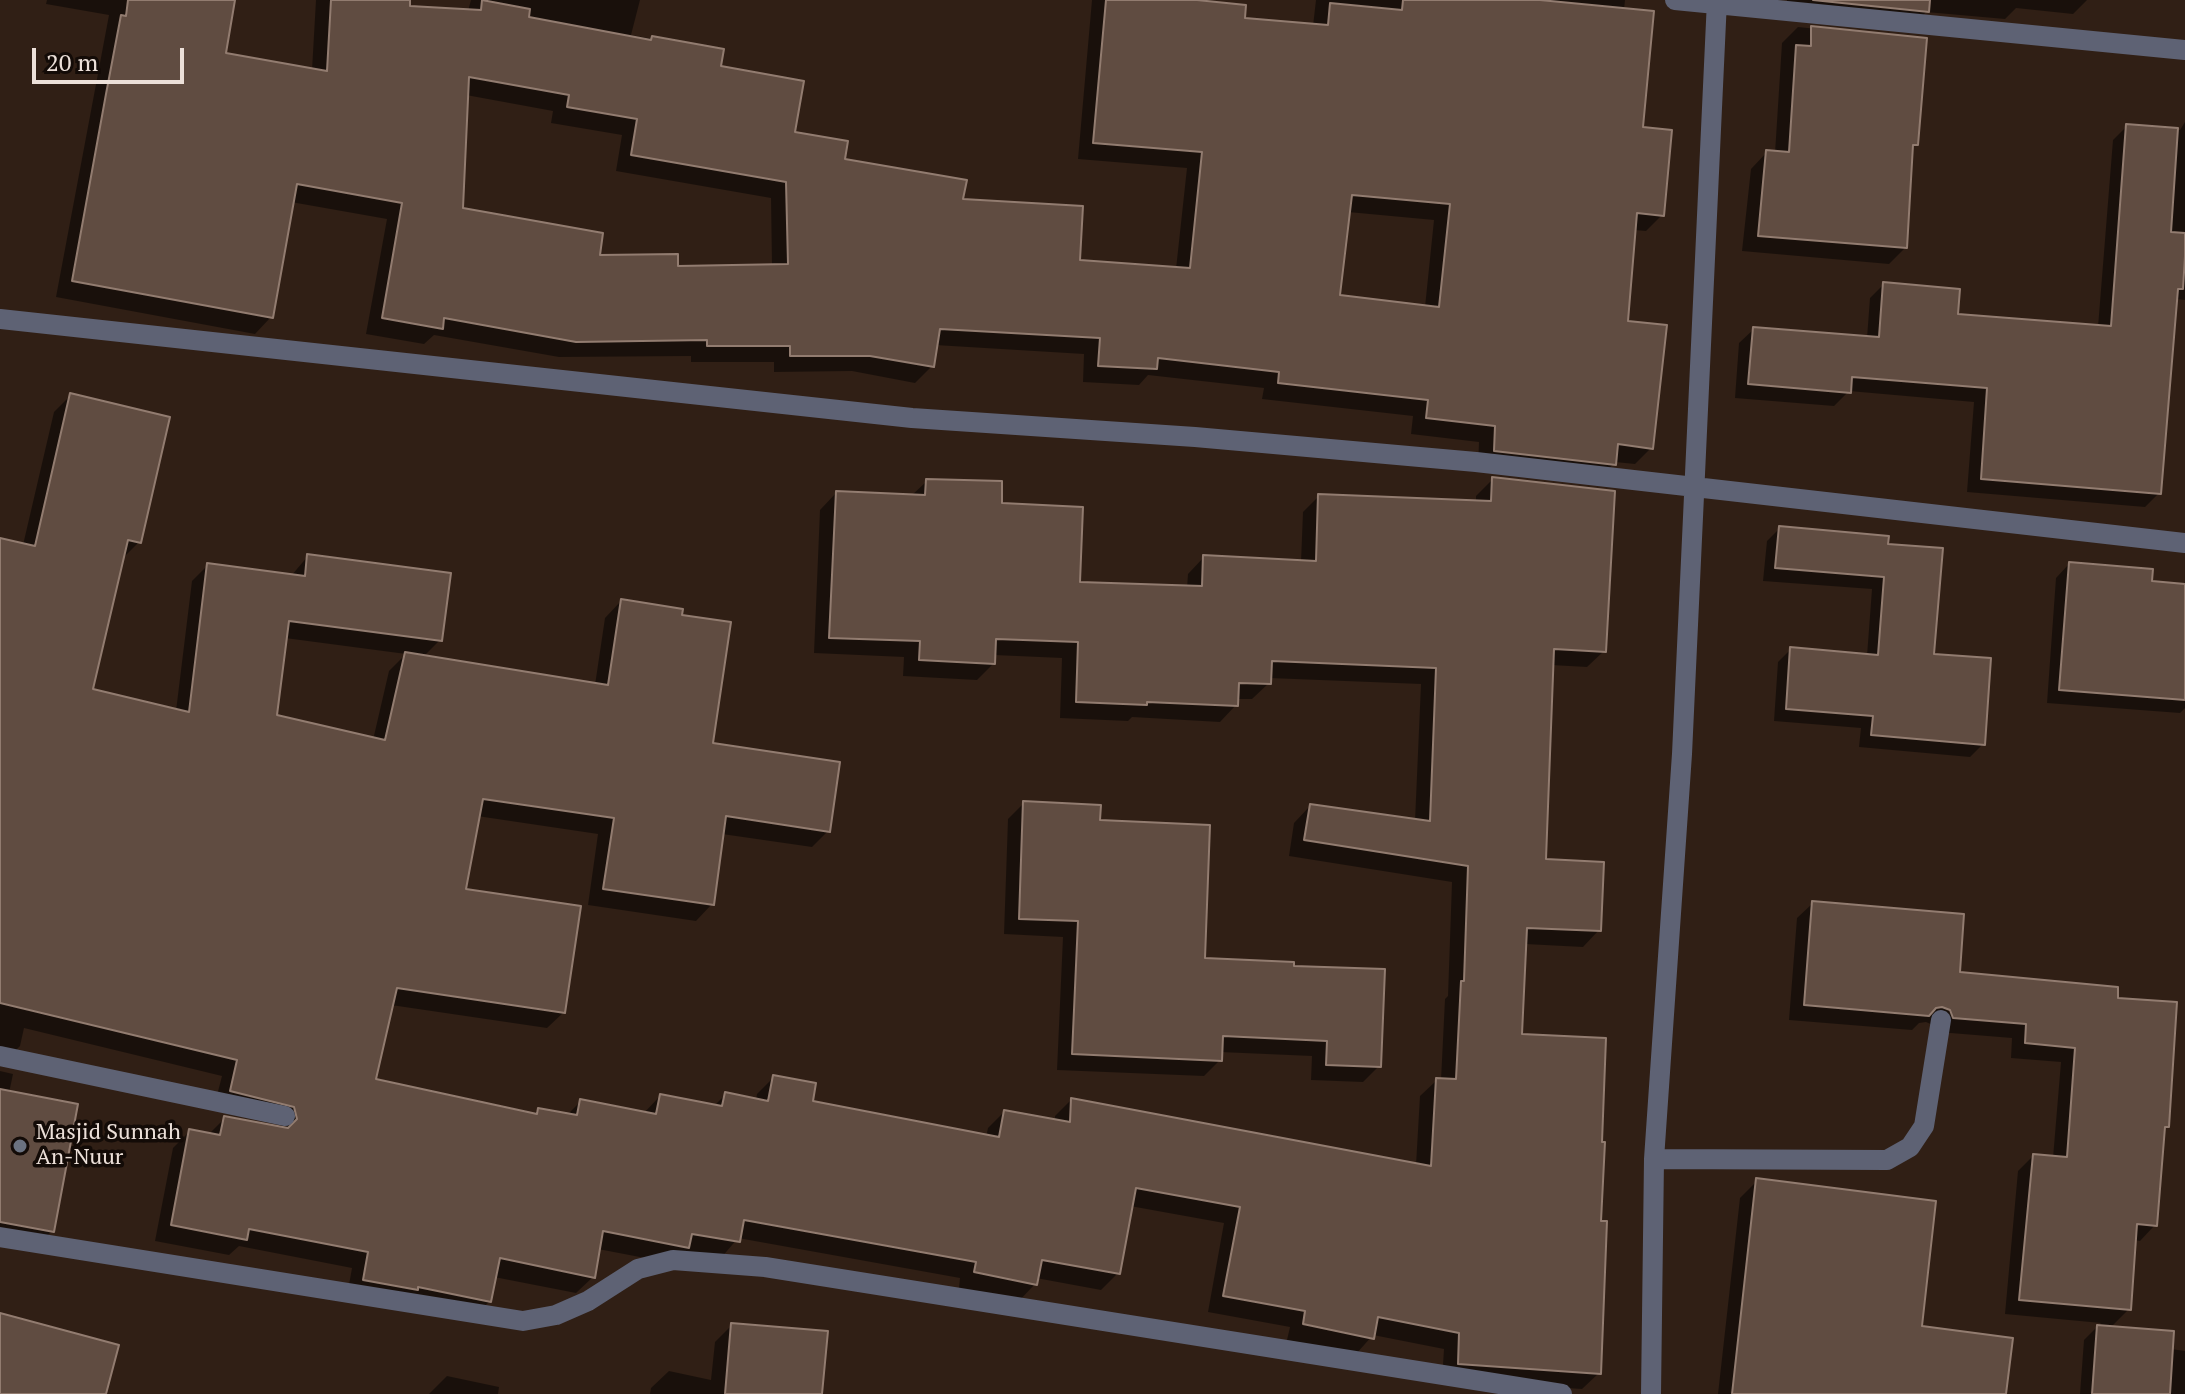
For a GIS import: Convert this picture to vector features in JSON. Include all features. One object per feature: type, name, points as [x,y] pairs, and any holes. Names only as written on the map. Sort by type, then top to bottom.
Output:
[{"type":"street","points":[[1675,0],[2185,50]]},
{"type":"street","points":[[1651,1394],[1654,1159],[1682,754],[1716,3]]},
{"type":"street","points":[[0,319],[912,418],[1195,437],[1476,462],[2185,543]]},
{"type":"street","points":[[1654,1159],[1887,1160],[1910,1147],[1924,1126],[1941,1020]]},
{"type":"street","points":[[0,1056],[285,1116]]},
{"type":"street","points":[[0,1237],[523,1321],[556,1315],[577,1306],[638,1269],[673,1260],[765,1267],[1562,1394]]},
{"type":"building","points":[[128,0],[235,0],[226,53],[327,71],[331,0],[410,0],[410,6],[481,10],[482,0],[530,9],[529,17],[651,40],[652,36],[724,49],[721,66],[804,81],[795,132],[848,141],[845,159],[967,180],[963,199],[1083,206],[1080,260],[1190,268],[1202,152],[1093,143],[1106,0],[1197,0],[1246,5],[1245,18],[1328,25],[1330,3],[1402,10],[1403,0],[1540,0],[1654,11],[1643,127],[1672,130],[1664,216],[1637,213],[1628,321],[1667,325],[1653,449],[1618,444],[1616,465],[1494,451],[1495,426],[1426,418],[1428,400],[1278,383],[1279,372],[1158,358],[1157,369],[1098,366],[1100,338],[940,329],[934,367],[870,356],[790,356],[790,346],[707,346],[707,340],[576,342],[444,318],[443,329],[382,318],[402,203],[297,184],[273,318],[72,281],[121,15],[126,16]],"holes":[[[469,77],[569,95],[567,107],[637,119],[631,155],[786,182],[788,264],[678,266],[678,254],[600,255],[603,233],[463,208]],[[1352,195],[1450,204],[1439,307],[1340,295]]]},
{"type":"building","points":[[1813,0],[1930,0],[1929,12]]},
{"type":"building","points":[[1811,26],[1927,38],[1918,145],[1913,145],[1907,248],[1758,236],[1766,150],[1789,152],[1796,45],[1811,46]]},
{"type":"building","points":[[2126,124],[2178,128],[2171,232],[2185,233],[2185,256],[2183,289],[2178,289],[2161,494],[1981,479],[1987,388],[1852,377],[1851,393],[1748,384],[1753,327],[1879,337],[1883,282],[1960,289],[1958,314],[2111,326]]},
{"type":"building","points":[[70,393],[170,417],[141,543],[128,540],[93,689],[189,712],[207,563],[305,576],[307,554],[451,573],[442,641],[289,621],[277,715],[385,740],[405,652],[608,685],[621,599],[683,609],[682,615],[731,622],[713,743],[840,762],[830,832],[726,816],[714,905],[603,889],[614,818],[483,799],[466,889],[581,906],[565,1013],[397,988],[376,1079],[537,1114],[538,1108],[577,1115],[580,1099],[656,1114],[660,1094],[722,1106],[725,1092],[768,1101],[773,1075],[816,1083],[813,1101],[999,1137],[1004,1110],[1070,1122],[1071,1098],[1431,1166],[1436,1078],[1456,1079],[1461,981],[1464,981],[1468,866],[1304,840],[1310,804],[1430,821],[1436,668],[1272,661],[1271,684],[1239,683],[1238,706],[1076,702],[1078,642],[996,639],[995,664],[919,660],[920,641],[829,638],[836,491],[925,495],[926,479],[1002,481],[1002,503],[1083,507],[1080,582],[1202,586],[1203,555],[1316,561],[1318,494],[1491,501],[1492,477],[1615,491],[1606,652],[1554,649],[1546,859],[1604,862],[1601,931],[1527,928],[1522,1034],[1606,1038],[1601,1221],[1607,1221],[1601,1374],[1458,1364],[1459,1333],[1378,1317],[1374,1339],[1303,1324],[1305,1311],[1223,1296],[1240,1207],[1136,1188],[1120,1274],[1042,1260],[1037,1285],[974,1272],[976,1262],[744,1220],[740,1242],[692,1234],[689,1248],[603,1231],[595,1278],[500,1258],[491,1302],[418,1287],[418,1290],[363,1280],[368,1252],[249,1229],[247,1240],[171,1225],[189,1129],[220,1135],[224,1116],[288,1128],[297,1119],[294,1107],[230,1091],[237,1060],[0,1003],[0,538],[35,546]]},
{"type":"building","points":[[1779,526],[1889,536],[1888,544],[1943,548],[1934,654],[1991,658],[1985,745],[1871,735],[1873,716],[1786,709],[1790,647],[1878,655],[1884,577],[1775,568]]},
{"type":"building","points":[[2069,562],[2153,569],[2152,581],[2185,584],[2185,700],[2059,690]]},
{"type":"building","points":[[1023,801],[1101,805],[1100,820],[1210,825],[1205,958],[1294,962],[1294,966],[1385,969],[1381,1067],[1326,1065],[1327,1041],[1223,1036],[1222,1061],[1072,1054],[1078,921],[1019,919]]},
{"type":"building","points":[[1812,901],[1964,914],[1960,972],[2118,987],[2118,998],[2177,1002],[2169,1127],[2165,1127],[2157,1226],[2137,1224],[2131,1310],[2019,1300],[2033,1154],[2067,1157],[2075,1048],[2025,1043],[2026,1024],[1953,1018],[1950,1010],[1942,1007],[1936,1008],[1929,1016],[1804,1005]]},
{"type":"building","points":[[0,1089],[78,1104],[54,1232],[0,1222]]},
{"type":"building","points":[[1756,1178],[1936,1201],[1922,1326],[2013,1338],[2006,1394],[1732,1394]]},
{"type":"building","points":[[0,1313],[119,1345],[106,1394],[0,1394]]},
{"type":"building","points":[[731,1323],[828,1331],[822,1394],[725,1394]]},
{"type":"building","points":[[2097,1325],[2174,1331],[2170,1394],[2092,1394]]},
{"type":"place","name":"Masjid Sunnah An-Nuur","points":[[20,1146]]}]
